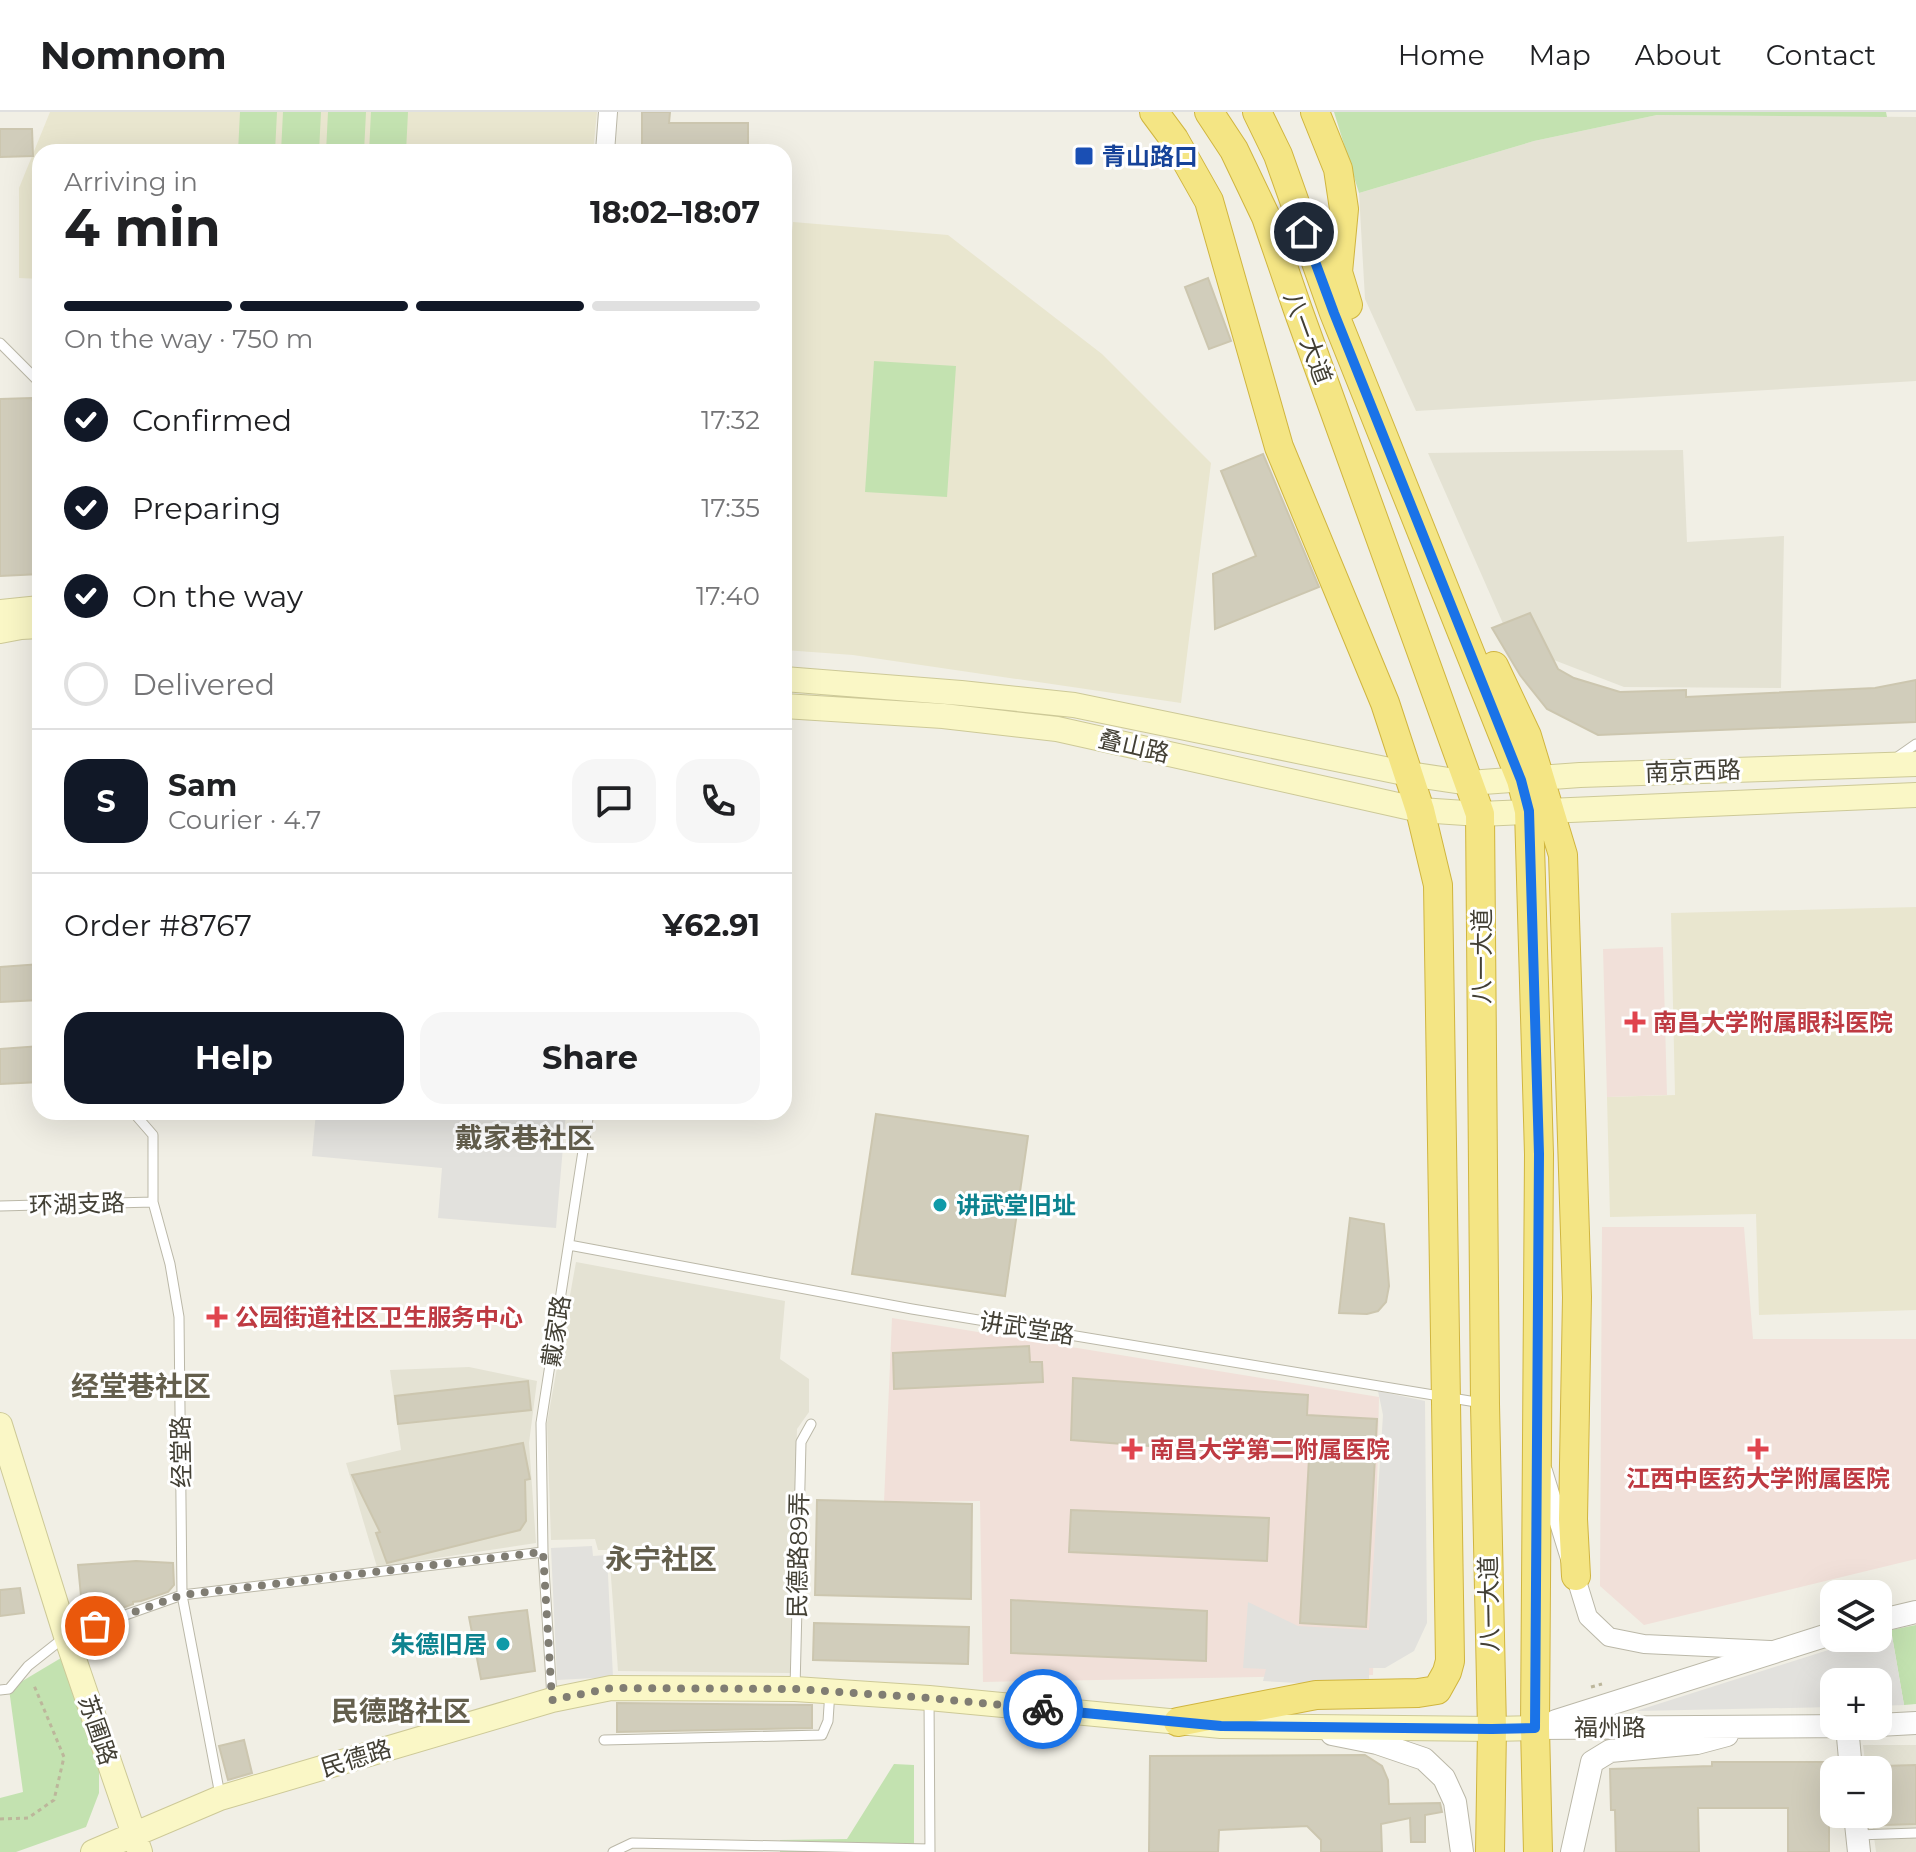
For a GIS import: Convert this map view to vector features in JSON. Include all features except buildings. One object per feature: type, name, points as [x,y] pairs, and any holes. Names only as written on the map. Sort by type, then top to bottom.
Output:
[{"type":"highway","points":[[1154,112],[1174,139],[1209,201],[1279,447],[1385,703],[1420,810],[1438,885],[1450,1661],[1437,1690],[1316,1695],[1178,1722]]},
{"type":"highway","name":"八一大道","points":[[1209,112],[1234,150],[1266,217],[1480,814],[1485,1404],[1492,1729],[1490,1852]]},
{"type":"highway","name":"八一大道","points":[[1257,112],[1278,155],[1334,313],[1530,779],[1539,811],[1535,1728],[1538,1852]]},
{"type":"highway","points":[[1315,112],[1338,169],[1344,209],[1338,272],[1358,337],[1406,473],[1527,736],[1530,779]]},
{"type":"highway","points":[[1539,811],[1563,855],[1577,1297],[1573,1519],[1576,1576]]},
{"type":"main road","points":[[0,612],[32,609]]},
{"type":"main road","points":[[0,631],[32,626]]},
{"type":"main road","name":"叠山路","points":[[792,680],[1074,705],[1409,774],[1469,783]]},
{"type":"main road","name":"叠山路","points":[[792,707],[943,716],[1057,729],[1420,810],[1480,814]]},
{"type":"main road","name":"南京西路","points":[[1469,783],[1580,775],[1916,764]]},
{"type":"main road","name":"南京西路","points":[[1480,814],[1916,795]]},
{"type":"main road","name":"苏圃路","points":[[0,1425],[66,1636],[137,1843]]},
{"type":"main road","name":"民德路","points":[[93,1852],[137,1843],[220,1798],[552,1700],[611,1688],[830,1691],[1221,1726],[1535,1728]]},
{"type":"street","points":[[606,144],[608,112]]},
{"type":"street","points":[[1536,1448],[1588,1617],[1609,1637],[1644,1644],[1780,1650]]},
{"type":"street","points":[[1892,1618],[1916,1612]]},
{"type":"street","name":"福州路","points":[[1535,1728],[1820,1637]]},
{"type":"street","points":[[1892,1724],[1916,1723]]},
{"type":"street","points":[[1572,1852],[1592,1762],[1610,1751],[1697,1743],[1760,1726]]},
{"type":"street","name":"福州路","points":[[1535,1728],[1820,1726]]},
{"type":"street","points":[[1296,1727],[1377,1743],[1424,1759],[1444,1778],[1455,1802],[1462,1852]]},
{"type":"lane","points":[[0,343],[32,375]]},
{"type":"lane","points":[[1887,764],[1916,744]]},
{"type":"lane","name":"经堂路","points":[[140,1120],[153,1135],[153,1202],[170,1264],[179,1317],[182,1595],[220,1798]]},
{"type":"lane","name":"戴家路","points":[[552,1700],[543,1552],[541,1423],[588,1120]]},
{"type":"lane","name":"环湖支路","points":[[0,1206],[153,1202]]},
{"type":"lane","name":"讲武堂路","points":[[569,1245],[912,1309],[1485,1404]]},
{"type":"lane","name":"民德路89弄","points":[[795,1689],[801,1442],[811,1424]]},
{"type":"lane","points":[[0,1690],[9,1689],[28,1666],[66,1636],[182,1595],[543,1552]]},
{"type":"lane","points":[[604,1740],[822,1735],[828,1721],[830,1691]]},
{"type":"lane","points":[[613,1852],[632,1843],[930,1850],[929,1698]]},
{"type":"lane","points":[[1857,1834],[1916,1833]]},
{"type":"path","points":[[0,1819],[28,1818],[54,1800],[64,1757],[38,1698],[28,1666]]},
{"type":"shaded area","points":[[50,112],[597,112],[594,144],[37,144]]},
{"type":"shaded area","points":[[1657,115],[1916,117],[1916,381],[1416,411],[1365,299],[1359,193],[1534,141]]},
{"type":"shaded area","points":[[32,156],[32,279],[19,278],[19,188]]},
{"type":"shaded area","points":[[793,222],[948,235],[1102,354],[1211,463],[1181,703],[853,655],[792,651]]},
{"type":"shaded area","points":[[1683,450],[1687,542],[1784,536],[1781,688],[1624,687],[1512,644],[1428,453]]},
{"type":"shaded area","points":[[1916,907],[1916,1310],[1759,1315],[1756,1214],[1610,1217],[1607,1097],[1675,1095],[1671,913]]},
{"type":"shaded area","name":"南昌大学附属眼科医院","points":[[1663,947],[1667,1095],[1607,1097],[1603,949]]},
{"type":"shaded area","points":[[315,1120],[565,1120],[556,1228],[438,1218],[442,1168],[312,1156]]},
{"type":"shaded area","name":"江西中医药大学附属医院","points":[[1602,1227],[1744,1227],[1753,1339],[1916,1339],[1916,1559],[1644,1625],[1600,1586]]},
{"type":"shaded area","points":[[576,1262],[785,1301],[780,1359],[809,1379],[809,1412],[797,1429],[790,1673],[618,1671],[609,1550],[598,1550],[595,1539],[551,1540],[547,1423]]},
{"type":"shaded area","name":"南昌大学第二附属医院","points":[[892,1318],[1379,1397],[1373,1675],[983,1682],[980,1501],[884,1502]]},
{"type":"shaded area","points":[[469,1367],[537,1381],[529,1443],[536,1543],[377,1567],[346,1463],[401,1450],[390,1370]]},
{"type":"shaded area","points":[[1378,1391],[1425,1401],[1427,1623],[1414,1651],[1385,1668],[1369,1668],[1369,1687],[1263,1681],[1266,1669],[1243,1668],[1248,1602],[1298,1626],[1369,1630],[1383,1415]]},
{"type":"shaded area","points":[[592,1546],[593,1556],[607,1555],[613,1677],[557,1680],[551,1548]]},
{"type":"shaded area","points":[[1892,1636],[1904,1705],[1892,1705],[1892,1668],[1820,1668],[1820,1707],[1636,1711],[1822,1652],[1892,1652]]},
{"type":"shaded area","points":[[1863,1745],[1916,1745],[1916,1852],[1876,1852],[1873,1828],[1892,1828],[1892,1756],[1864,1756]]},
{"type":"green space","points":[[240,112],[277,112],[275,144],[238,144]]},
{"type":"green space","points":[[283,112],[321,112],[319,144],[281,144]]},
{"type":"green space","points":[[328,112],[366,112],[364,144],[326,144]]},
{"type":"green space","points":[[371,112],[408,112],[406,144],[369,144]]},
{"type":"green space","points":[[1334,112],[1886,112],[1887,117],[1657,115],[1534,141],[1359,193]]},
{"type":"green space","points":[[874,361],[956,366],[947,497],[865,492]]},
{"type":"green space","points":[[1916,1625],[1916,1704],[1904,1705],[1892,1630]]},
{"type":"green space","points":[[66,1655],[99,1750],[99,1793],[86,1827],[16,1852],[0,1852],[0,1798],[23,1792],[9,1689]]},
{"type":"green space","points":[[894,1764],[914,1765],[914,1852],[780,1852],[780,1840],[847,1839]]},
{"type":"way so far","points":[[95,1626],[182,1595],[543,1552],[552,1700],[611,1688],[795,1689],[1043,1709]]},
{"type":"place","name":"青山路口","points":[[1084,156]]},
{"type":"place","name":"南昌大学附属眼科医院","points":[[1635,1022]]},
{"type":"place","name":"讲武堂旧址","points":[[940,1205]]},
{"type":"place","name":"公园街道社区卫生服务中心","points":[[217,1317]]},
{"type":"place","name":"南昌大学第二附属医院","points":[[1132,1449]]},
{"type":"place","name":"江西中医药大学附属医院","points":[[1758,1449]]},
{"type":"place","name":"朱德旧居","points":[[503,1644]]},
{"type":"district","name":"戴家巷社区","points":[[525,1138]]},
{"type":"district","name":"经堂巷社区","points":[[141,1386]]},
{"type":"district","name":"永宁社区","points":[[661,1559]]},
{"type":"district","name":"民德路社区","points":[[401,1711]]},
{"type":"route","points":[[1043,1709],[1221,1726],[1535,1728],[1539,1154],[1529,811],[1521,780],[1304,232]]}]
